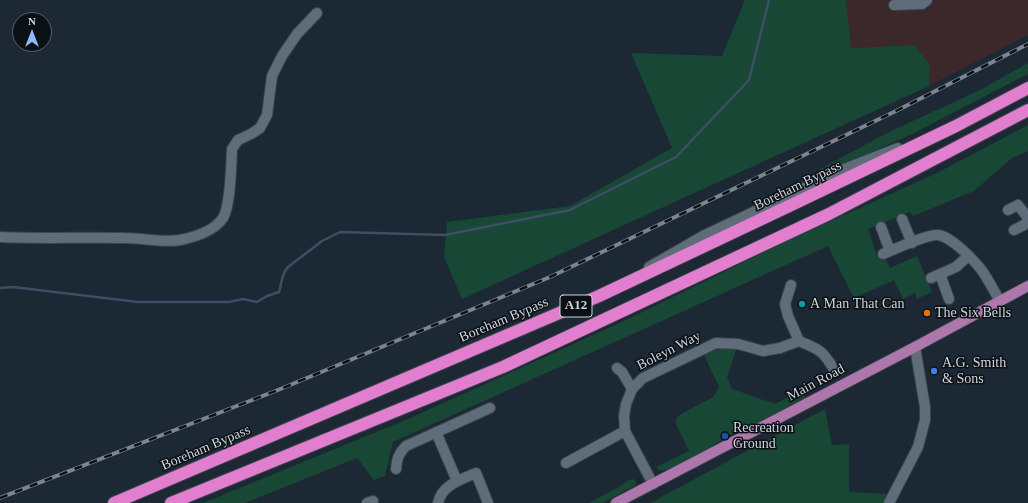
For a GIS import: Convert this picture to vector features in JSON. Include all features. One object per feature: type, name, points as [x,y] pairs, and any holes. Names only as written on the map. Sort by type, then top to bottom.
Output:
[{"type":"highway","name":"Boreham Bypass","points":[[114,503],[599,296],[787,208],[956,126],[1028,88]]},
{"type":"highway","name":"A12","points":[[171,503],[503,367],[829,214],[1028,110]]},
{"type":"main road","name":"Main Road","points":[[616,503],[915,347],[1028,286]]},
{"type":"street","points":[[894,5],[922,4],[927,0]]},
{"type":"street","points":[[0,237],[179,240],[194,236],[214,227],[223,218],[227,208],[232,148],[238,140],[260,128],[268,115],[272,76],[282,56],[297,34],[317,13]]},
{"type":"street","points":[[1008,210],[1018,205],[1027,224],[1014,230]]},
{"type":"street","points":[[902,219],[912,243]]},
{"type":"street","points":[[881,227],[887,252],[925,238],[938,235],[949,240],[983,271],[1000,301]]},
{"type":"street","points":[[949,298],[935,276],[956,267],[968,256]]},
{"type":"street","points":[[791,285],[785,304],[788,316],[799,341],[812,346],[826,355],[835,371]]},
{"type":"street","name":"Boleyn Way","points":[[653,484],[626,431],[624,416],[626,404],[632,389],[643,378],[716,343],[738,344],[763,351],[780,348],[799,341]]},
{"type":"street","points":[[889,503],[918,447],[925,420],[925,407],[915,347]]},
{"type":"street","points":[[617,368],[622,372],[632,389]]},
{"type":"street","points":[[396,469],[396,459],[399,453],[406,446],[490,408]]},
{"type":"street","points":[[566,462],[626,431]]},
{"type":"street","points":[[436,432],[457,481]]},
{"type":"street","points":[[438,503],[440,494],[453,483],[476,474],[488,503]]},
{"type":"shaded area","points":[[846,0],[1028,0],[1028,35],[929,86],[930,65],[914,45],[851,48]]},
{"type":"green space","points":[[745,0],[846,0],[851,48],[914,45],[930,65],[929,86],[462,299],[444,257],[447,222],[570,206],[672,148],[631,53],[722,56]]},
{"type":"green space","points":[[1028,63],[1028,74],[912,134],[822,174],[820,169],[889,132],[982,89]]},
{"type":"green space","points":[[1028,125],[1028,151],[1012,158],[974,191],[913,216],[910,212],[868,229],[877,256],[883,254],[890,268],[917,256],[932,292],[917,299],[915,293],[903,299],[894,280],[854,298],[828,246],[393,442],[385,476],[374,480],[357,458],[245,503],[203,503],[408,419],[626,320],[791,239],[937,173]]},
{"type":"green space","points":[[715,350],[736,350],[727,377],[732,389],[775,404],[802,390],[805,397],[748,429],[729,435],[698,455],[669,469],[659,471],[656,467],[689,451],[676,424],[676,418],[713,397],[719,387],[704,355]]},
{"type":"green space","points":[[825,409],[832,445],[849,444],[849,492],[887,494],[884,503],[650,503]]},
{"type":"green space","points":[[635,479],[636,485],[602,503],[589,503],[629,480]]},
{"type":"waterway","points":[[0,288],[13,287],[138,302],[229,302],[243,299],[257,302],[267,296],[279,292],[283,276],[288,267],[322,241],[340,232],[445,235],[570,210],[676,157],[749,80],[769,0]]},
{"type":"railway","points":[[0,498],[278,390],[550,277],[896,111],[1028,44]]},
{"type":"place","name":"A Man That Can","points":[[802,304]]},
{"type":"place","name":"The Six Bells","points":[[927,313]]},
{"type":"place","name":"A.G. Smith & Sons","points":[[934,371]]},
{"type":"place","name":"Recreation Ground","points":[[725,436]]}]
